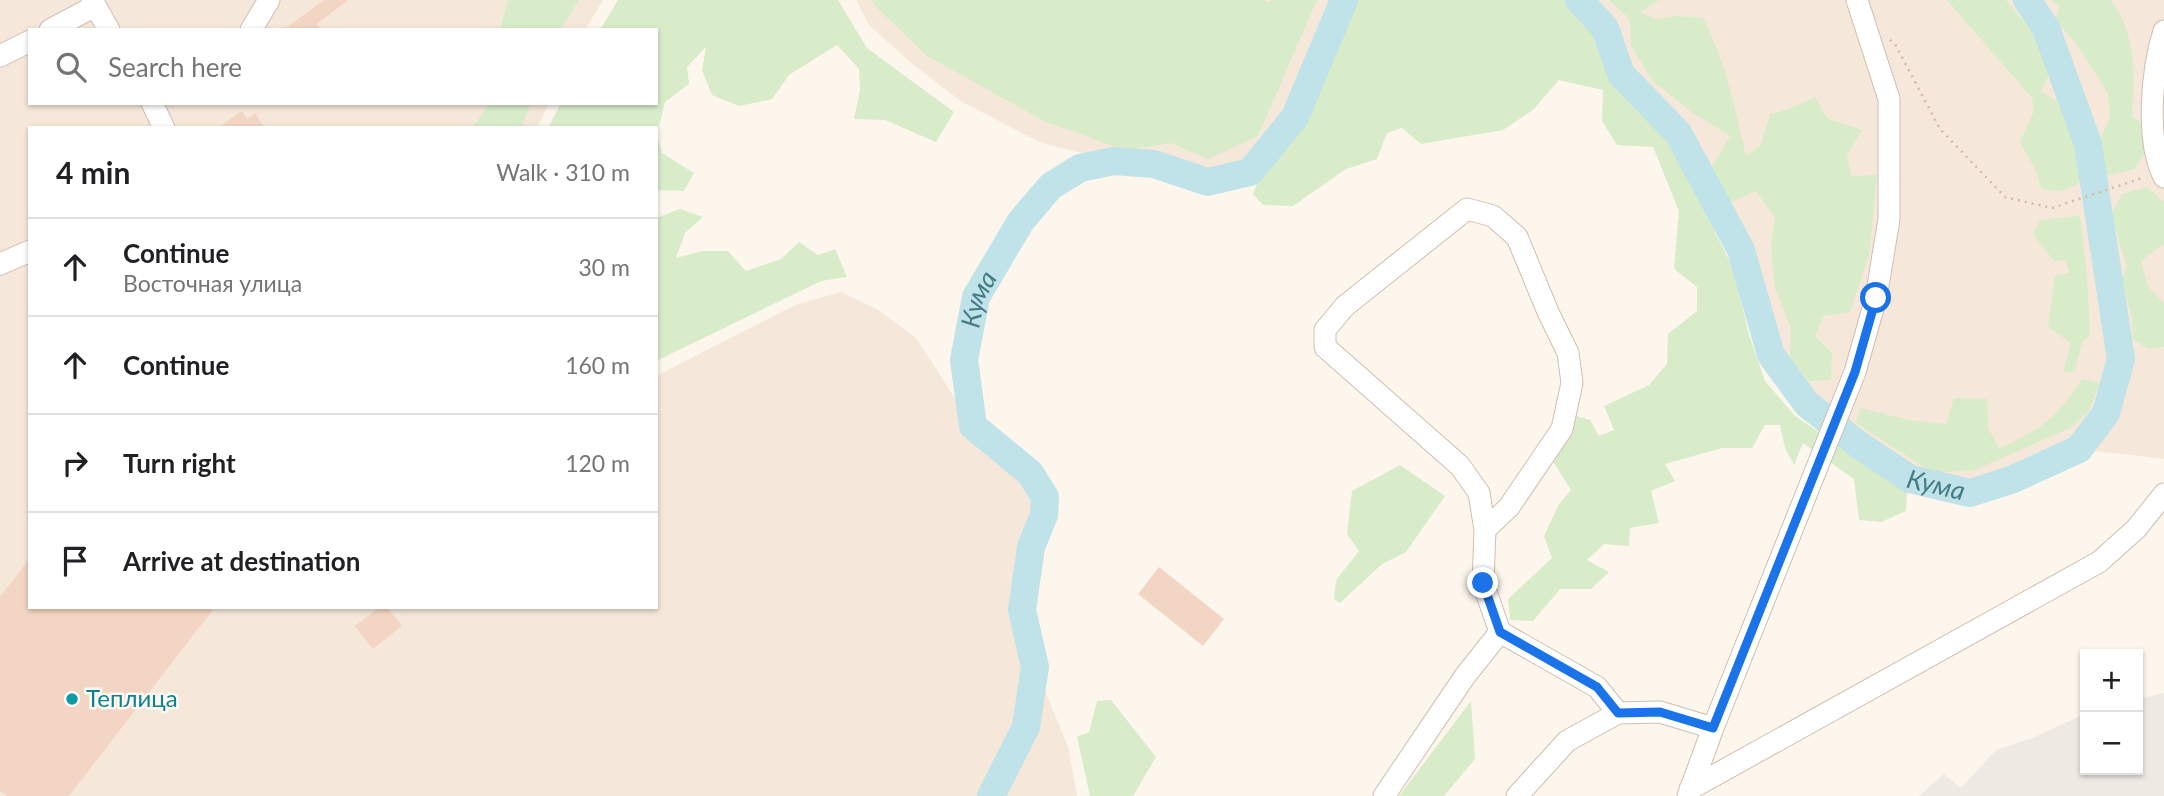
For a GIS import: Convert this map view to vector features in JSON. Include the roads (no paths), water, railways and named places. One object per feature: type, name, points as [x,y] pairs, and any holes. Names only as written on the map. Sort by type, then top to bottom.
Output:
[{"type":"street","points":[[252,28],[269,0]]},
{"type":"street","points":[[1689,792],[1855,372],[1876,298],[1889,219],[1889,99],[1857,0]]},
{"type":"street","points":[[53,28],[94,3],[108,28]]},
{"type":"street","points":[[2164,31],[2151,98],[2156,150],[2164,177]]},
{"type":"street","points":[[0,57],[28,42]]},
{"type":"street","points":[[1485,530],[1509,507],[1562,429],[1572,383],[1568,353],[1517,236],[1493,216],[1467,209],[1345,306],[1325,330],[1325,346],[1460,467],[1479,493],[1485,530],[1483,583],[1500,632],[1597,687],[1618,713]]},
{"type":"street","points":[[0,264],[28,252]]},
{"type":"street","points":[[1689,792],[2099,562],[2136,529],[2164,494]]},
{"type":"street","points":[[1384,796],[1465,676],[1500,632]]},
{"type":"street","points":[[1517,796],[1567,741],[1618,713],[1660,712],[1713,728]]},
{"type":"waterway","name":"Кума","points":[[991,796],[1026,727],[1035,667],[1022,610],[1031,547],[1044,515],[1045,497],[1030,473],[973,426],[964,360],[976,297],[1021,221],[1051,186],[1080,168],[1114,161],[1154,164],[1208,182],[1250,172],[1295,117],[1344,0]]},
{"type":"waterway","name":"Кума","points":[[1579,0],[1605,28],[1621,74],[1678,133],[1741,250],[1771,355],[1807,404],[1859,445],[1910,479],[1970,493],[2011,480],[2079,449],[2106,413],[2121,359],[2088,144],[2046,28],[2027,0]]},
{"type":"place","name":"Теплица","points":[[72,699]]}]
